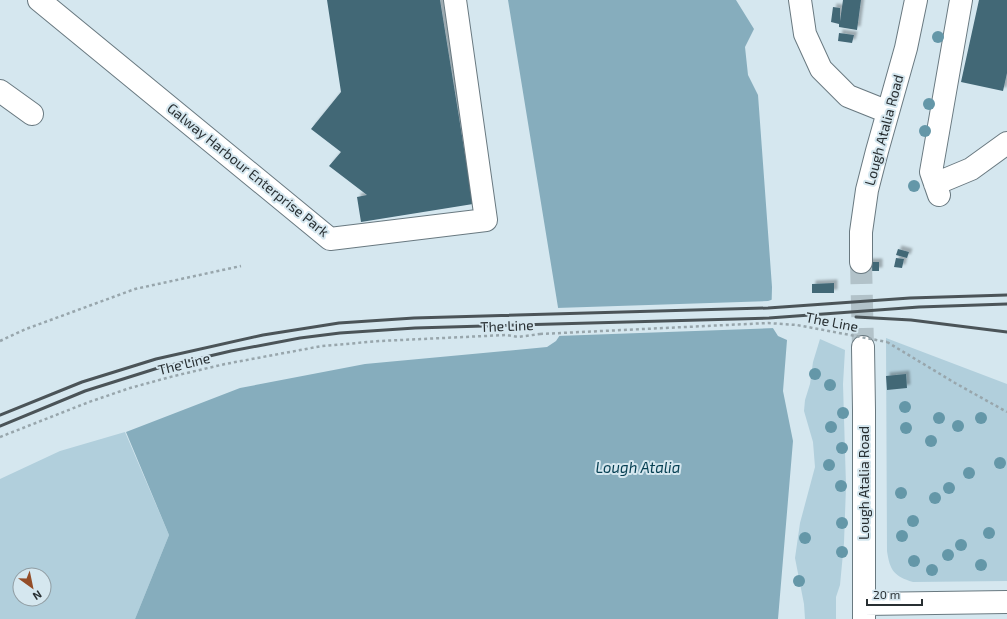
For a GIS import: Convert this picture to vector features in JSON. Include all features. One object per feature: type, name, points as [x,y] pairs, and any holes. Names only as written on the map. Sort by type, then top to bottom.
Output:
[{"type":"street","name":"Galway Harbour Enterprise Park","points":[[39,0],[330,239],[486,220],[455,0]]},
{"type":"street","points":[[800,0],[805,34],[821,69],[848,96],[888,112]]},
{"type":"street","name":"Lough Atalia Road","points":[[861,262],[861,232],[867,190],[906,48],[916,0]]},
{"type":"street","points":[[961,0],[930,172],[937,189],[972,169],[1007,143]]},
{"type":"street","points":[[0,90],[32,114]]},
{"type":"street","name":"Lough Atalia Road","points":[[863,347],[864,612]]},
{"type":"street","points":[[864,612],[1007,602]]},
{"type":"path","points":[[0,341],[26,328],[135,289],[241,266]]},
{"type":"path","name":"The Line","points":[[0,437],[89,402],[130,388],[225,364],[322,346],[380,341],[506,335],[518,337],[540,334],[768,323],[796,325],[887,342],[1007,412]]},
{"type":"shaded area","points":[[886,338],[1007,384],[1007,581],[913,582],[897,575],[892,568],[887,551]]},
{"type":"shaded area","points":[[820,339],[845,350],[843,384],[846,486],[844,543],[840,585],[836,597],[836,619],[805,619],[804,604],[795,558],[800,523],[815,467],[813,442],[804,411],[813,362]]},
{"type":"shaded area","points":[[125,432],[169,535],[135,619],[0,619],[0,479],[60,451]]},
{"type":"water","name":"Lough Atalia","points":[[508,0],[736,0],[754,29],[745,47],[748,75],[758,95],[772,287],[771,325],[778,336],[787,340],[783,391],[793,441],[778,619],[135,619],[169,535],[126,432],[240,388],[365,364],[547,347],[556,341],[562,332]]},
{"type":"pier","points":[[774,299],[773,325],[775,328],[557,336],[560,332],[556,308],[768,301]]},
{"type":"building","points":[[327,0],[440,0],[473,204],[361,222],[357,197],[367,195],[329,166],[341,152],[311,129],[341,92]]},
{"type":"building","points":[[843,0],[861,0],[857,30],[839,27],[839,24],[831,22],[833,7],[840,8],[840,21]]},
{"type":"building","points":[[979,0],[1007,0],[1007,73],[1003,91],[961,82]]},
{"type":"building","points":[[839,33],[854,35],[852,43],[838,41]]},
{"type":"building","points":[[898,249],[909,252],[907,258],[896,255]]},
{"type":"building","points":[[896,258],[904,259],[902,268],[894,267]]},
{"type":"building","points":[[865,262],[879,262],[879,271],[865,271]]},
{"type":"building","points":[[834,283],[834,293],[812,293],[812,284]]},
{"type":"building","points":[[906,374],[907,388],[887,390],[886,376]]},
{"type":"tunnel","points":[[861,262],[863,347]]},
{"type":"railway","points":[[0,415],[82,382],[156,359],[263,335],[339,323],[414,318],[768,308],[910,298],[1007,295]]},
{"type":"railway","points":[[0,426],[85,391],[158,368],[231,351],[300,338],[340,333],[415,328],[769,318],[919,307],[1007,304]]},
{"type":"railway","points":[[856,317],[911,320],[1007,332]]}]
